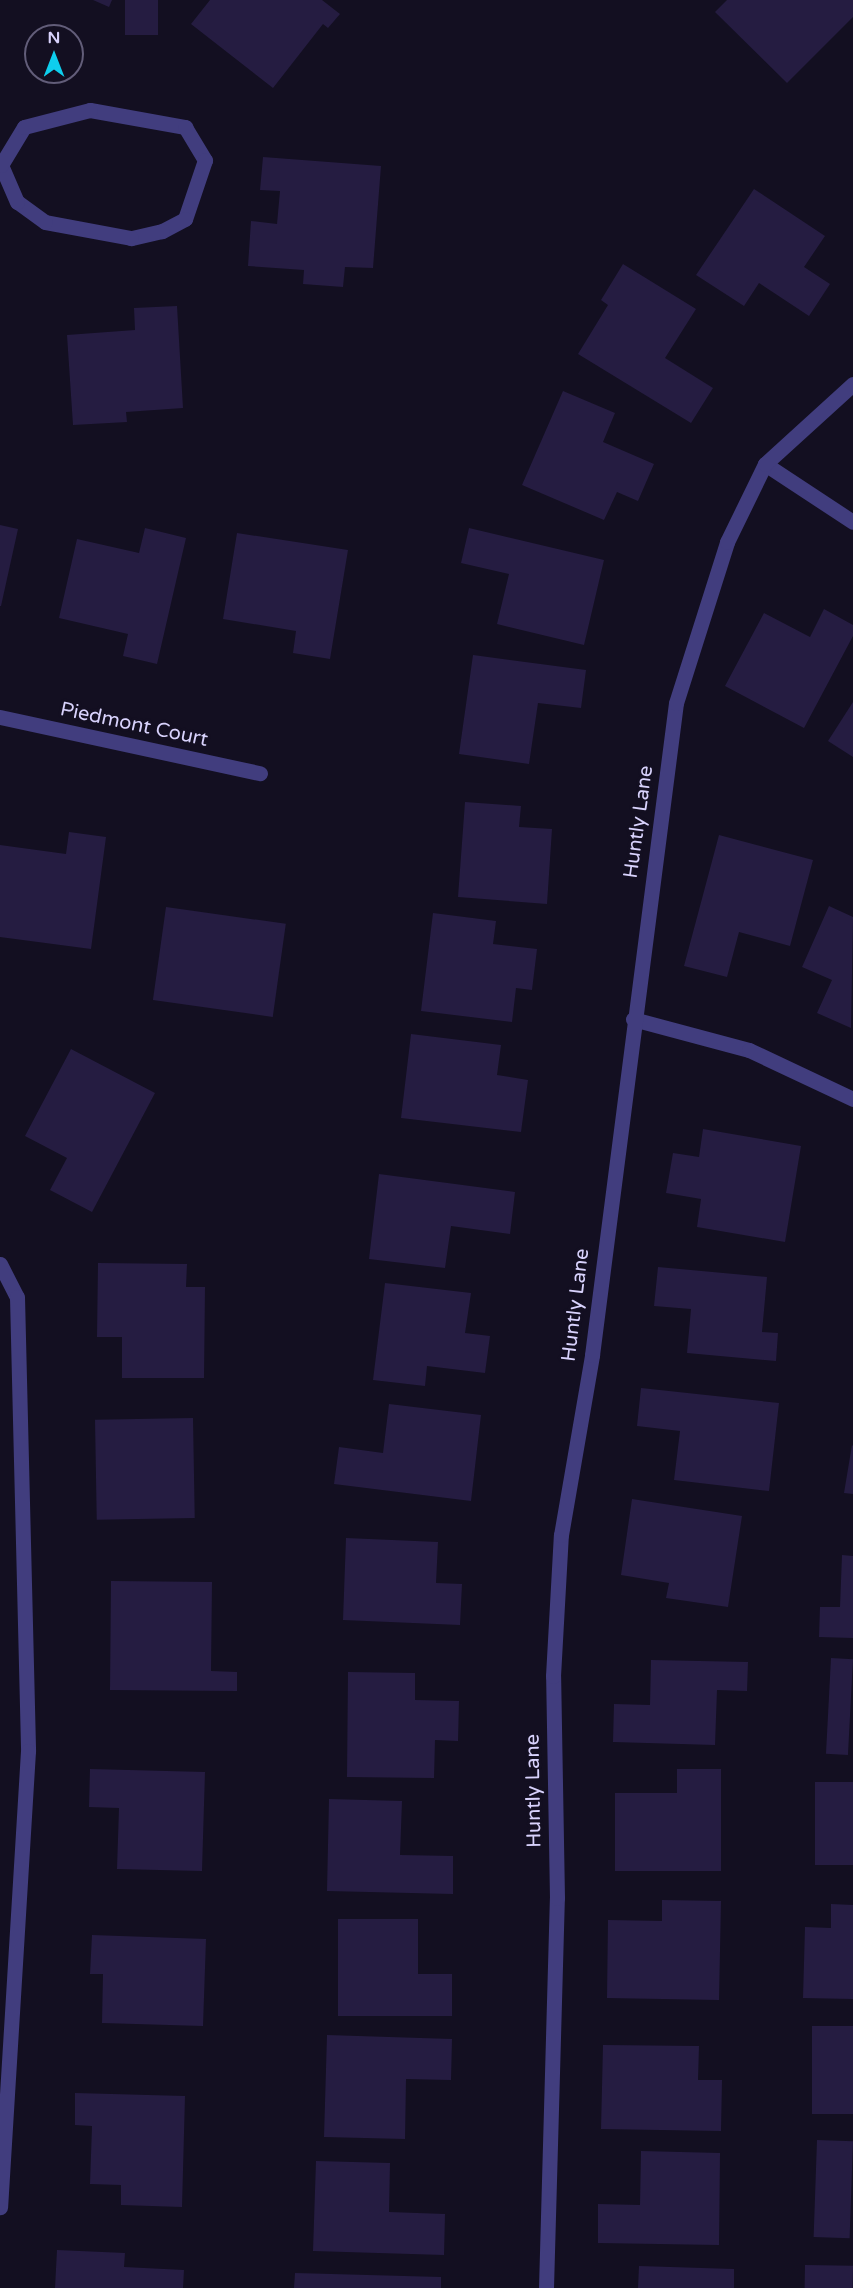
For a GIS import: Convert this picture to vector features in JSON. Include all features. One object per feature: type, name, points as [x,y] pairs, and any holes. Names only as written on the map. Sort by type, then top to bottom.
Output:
[{"type":"street","points":[[90,110],[185,127],[205,160],[185,219],[162,231],[130,238],[45,222],[16,202],[0,165],[24,127],[90,110]]},
{"type":"street","name":"Huntly Lane","points":[[546,2288],[557,1898],[553,1676],[561,1535],[592,1355],[633,1019],[676,703],[727,542],[765,464],[853,384]]},
{"type":"street","points":[[765,464],[853,522]]},
{"type":"street","name":"Piedmont Court","points":[[0,717],[260,773]]},
{"type":"street","points":[[633,1019],[749,1050],[853,1099]]},
{"type":"street","points":[[0,1264],[17,1297],[28,1751],[0,2207]]},
{"type":"building","points":[[93,0],[112,0],[109,7]]},
{"type":"building","points":[[125,0],[158,0],[158,35],[125,35]]},
{"type":"building","points":[[210,0],[322,0],[340,14],[328,28],[323,24],[273,88],[191,24]]},
{"type":"building","points":[[727,0],[853,0],[853,17],[787,83],[715,12]]},
{"type":"building","points":[[263,157],[381,166],[373,268],[345,267],[343,287],[303,284],[304,270],[248,266],[251,221],[277,224],[280,191],[260,190]]},
{"type":"building","points":[[754,189],[825,236],[804,267],[830,284],[809,316],[759,283],[744,306],[696,275]]},
{"type":"building","points":[[623,264],[696,309],[665,358],[713,388],[691,423],[578,354],[608,305],[601,300]]},
{"type":"building","points":[[177,306],[183,408],[126,412],[127,422],[73,425],[67,335],[135,330],[134,308]]},
{"type":"building","points":[[563,391],[615,413],[603,442],[654,464],[638,501],[617,492],[604,520],[522,485]]},
{"type":"building","points":[[0,525],[18,529],[1,606],[0,606]]},
{"type":"building","points":[[145,528],[186,538],[157,664],[123,656],[128,634],[59,618],[77,539],[139,553]]},
{"type":"building","points":[[469,528],[604,560],[584,645],[497,624],[509,574],[461,563]]},
{"type":"building","points":[[237,533],[348,550],[330,659],[293,653],[296,631],[223,619]]},
{"type":"building","points":[[824,609],[853,625],[853,636],[804,728],[725,686],[764,613],[810,637]]},
{"type":"building","points":[[473,655],[586,670],[581,708],[538,703],[529,764],[459,754]]},
{"type":"building","points":[[853,702],[853,757],[828,741]]},
{"type":"building","points":[[465,802],[521,806],[519,827],[552,829],[547,904],[458,897]]},
{"type":"building","points":[[69,832],[106,837],[91,949],[0,937],[0,845],[66,854]]},
{"type":"building","points":[[719,835],[813,860],[790,946],[739,932],[727,977],[684,966]]},
{"type":"building","points":[[829,906],[853,917],[851,1028],[817,1013],[832,980],[802,967]]},
{"type":"building","points":[[166,907],[286,924],[273,1017],[153,1000]]},
{"type":"building","points":[[433,913],[496,921],[493,944],[537,949],[532,990],[516,988],[512,1022],[421,1011]]},
{"type":"building","points":[[411,1034],[501,1045],[497,1075],[528,1080],[521,1132],[401,1118]]},
{"type":"building","points":[[71,1049],[155,1093],[92,1212],[50,1190],[67,1158],[25,1136]]},
{"type":"building","points":[[703,1129],[801,1146],[785,1242],[697,1227],[701,1199],[666,1193],[673,1153],[699,1157]]},
{"type":"building","points":[[379,1174],[515,1192],[510,1234],[451,1226],[445,1268],[369,1259]]},
{"type":"building","points":[[98,1263],[187,1264],[186,1287],[205,1287],[204,1378],[122,1378],[122,1337],[97,1337]]},
{"type":"building","points":[[658,1267],[767,1277],[762,1332],[778,1333],[776,1361],[687,1353],[691,1309],[654,1306]]},
{"type":"building","points":[[385,1283],[471,1293],[465,1333],[490,1336],[485,1373],[427,1366],[425,1386],[373,1380]]},
{"type":"building","points":[[641,1388],[779,1403],[769,1491],[674,1480],[680,1431],[637,1426]]},
{"type":"building","points":[[389,1404],[481,1415],[471,1501],[334,1484],[339,1447],[383,1453]]},
{"type":"building","points":[[193,1418],[195,1518],[97,1520],[95,1420]]},
{"type":"building","points":[[853,1446],[853,1494],[844,1493]]},
{"type":"building","points":[[632,1499],[742,1516],[728,1607],[666,1598],[669,1583],[621,1575]]},
{"type":"building","points":[[346,1538],[438,1542],[436,1583],[462,1584],[460,1625],[343,1620]]},
{"type":"building","points":[[842,1555],[853,1556],[853,1638],[819,1637],[820,1607],[840,1607]]},
{"type":"building","points":[[111,1581],[212,1582],[211,1671],[237,1672],[237,1691],[110,1690]]},
{"type":"building","points":[[831,1658],[853,1659],[848,1755],[826,1754]]},
{"type":"building","points":[[651,1660],[748,1662],[747,1691],[717,1690],[715,1745],[613,1742],[614,1704],[650,1705]]},
{"type":"building","points":[[348,1672],[415,1673],[415,1700],[459,1701],[458,1741],[435,1740],[434,1778],[347,1777]]},
{"type":"building","points":[[90,1769],[205,1772],[202,1871],[117,1869],[119,1808],[89,1807]]},
{"type":"building","points":[[677,1769],[721,1769],[721,1871],[615,1871],[615,1793],[677,1793]]},
{"type":"building","points":[[815,1782],[853,1782],[853,1865],[815,1865]]},
{"type":"building","points":[[329,1799],[402,1801],[400,1855],[453,1856],[453,1894],[327,1891]]},
{"type":"building","points":[[662,1900],[721,1901],[719,2000],[607,1998],[608,1920],[662,1921]]},
{"type":"building","points":[[831,1904],[853,1905],[853,1999],[803,1998],[805,1927],[831,1928]]},
{"type":"building","points":[[338,1919],[418,1919],[418,1974],[452,1974],[452,2016],[338,2016]]},
{"type":"building","points":[[92,1935],[206,1939],[203,2026],[102,2023],[103,1974],[90,1974]]},
{"type":"building","points":[[812,2026],[853,2026],[853,2114],[812,2114]]},
{"type":"building","points":[[327,2035],[452,2039],[451,2080],[406,2079],[405,2139],[324,2137]]},
{"type":"building","points":[[603,2045],[699,2046],[698,2080],[722,2080],[721,2131],[601,2129]]},
{"type":"building","points":[[75,2093],[185,2096],[182,2207],[121,2205],[121,2185],[90,2184],[92,2126],[75,2125]]},
{"type":"building","points":[[817,2140],[853,2141],[850,2238],[814,2237]]},
{"type":"building","points":[[641,2151],[720,2153],[719,2245],[598,2243],[598,2204],[640,2205]]},
{"type":"building","points":[[316,2161],[390,2163],[389,2212],[445,2214],[444,2255],[313,2251]]},
{"type":"building","points":[[57,2250],[125,2253],[124,2267],[184,2270],[183,2288],[55,2288]]},
{"type":"building","points":[[805,2265],[853,2266],[853,2288],[805,2288]]},
{"type":"building","points":[[639,2266],[734,2269],[734,2288],[638,2288]]},
{"type":"building","points":[[295,2273],[441,2277],[441,2288],[294,2288]]}]
